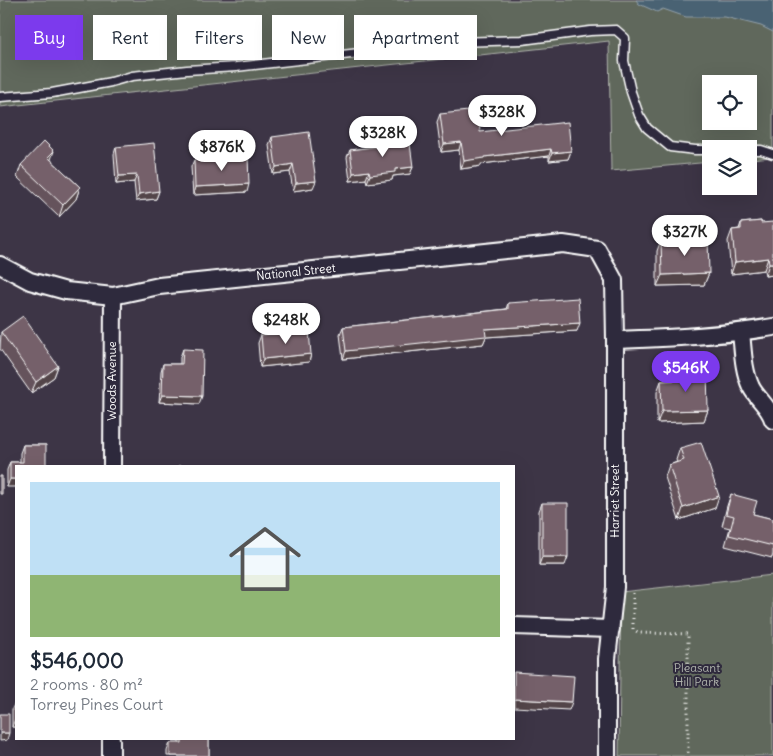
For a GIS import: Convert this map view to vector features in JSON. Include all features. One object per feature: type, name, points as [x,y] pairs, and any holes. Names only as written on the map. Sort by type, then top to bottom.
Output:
[{"type":"street","name":"National Street","points":[[0,265],[23,278],[48,288],[113,296],[159,286],[563,244],[598,250]]},
{"type":"street","name":"Harriet Street","points":[[598,250],[614,280],[615,588],[607,660],[607,756]]},
{"type":"street","name":"Woods Avenue","points":[[112,465],[113,296]]},
{"type":"street","points":[[615,340],[683,337],[773,327]]},
{"type":"street","points":[[741,332],[747,375],[752,389],[768,407],[773,420]]},
{"type":"street","points":[[515,626],[610,629]]},
{"type":"street","points":[[111,740],[111,756]]},
{"type":"lane","points":[[0,98],[52,93],[111,82],[132,76],[236,67],[457,42],[522,40],[590,31],[616,30],[625,38],[624,61],[631,92],[639,116],[647,128],[670,147],[702,150]]},
{"type":"lane","points":[[757,150],[773,154]]},
{"type":"path","points":[[633,593],[634,629],[638,633],[688,634],[688,756]]},
{"type":"green space","points":[[0,0],[773,0],[773,157],[757,158],[757,140],[702,140],[702,163],[611,171],[609,41],[477,55],[477,15],[354,15],[354,60],[434,60],[0,107]]},
{"type":"green space","name":"Pleasant Hill Park","points":[[773,575],[773,756],[619,756],[621,592]]},
{"type":"water","points":[[636,0],[773,0],[773,32],[761,26],[725,17],[686,17],[663,9],[657,12],[639,4]]},
{"type":"building","points":[[478,110],[480,132],[568,122],[571,151],[552,153],[551,149],[464,161],[461,142],[444,144],[440,114]]},
{"type":"building","points":[[309,132],[316,181],[296,183],[293,164],[276,167],[272,137]]},
{"type":"building","points":[[409,136],[413,167],[395,169],[395,172],[370,175],[369,171],[353,173],[350,150],[396,144],[395,137]]},
{"type":"building","points":[[44,141],[54,151],[48,157],[80,187],[63,205],[21,165]]},
{"type":"building","points":[[154,143],[159,191],[139,194],[137,175],[119,176],[116,147]]},
{"type":"building","points":[[248,157],[249,184],[195,187],[194,160]]},
{"type":"building","points":[[761,221],[761,223],[773,222],[773,264],[769,264],[768,258],[735,262],[732,230],[741,229],[741,223]]},
{"type":"building","points":[[708,239],[709,273],[662,275],[661,240]]},
{"type":"building","points":[[578,298],[580,323],[485,329],[486,336],[346,351],[343,327],[508,309],[508,303]]},
{"type":"building","points":[[23,316],[58,366],[36,382],[1,332]]},
{"type":"building","points":[[309,331],[311,354],[263,359],[261,335]]},
{"type":"building","points":[[183,349],[203,350],[202,396],[162,395],[163,364],[182,364]]},
{"type":"building","points":[[707,370],[708,410],[662,411],[661,381],[691,380],[691,371]]},
{"type":"building","points":[[701,442],[719,496],[683,508],[669,465],[684,460],[680,448]]},
{"type":"building","points":[[23,445],[46,445],[46,465],[15,465],[15,479],[10,479],[10,462],[23,462]]},
{"type":"building","points":[[0,476],[2,476],[2,494],[0,494]]},
{"type":"building","points":[[731,494],[757,501],[753,514],[773,519],[773,546],[729,535],[734,516],[726,514]]},
{"type":"building","points":[[542,503],[568,503],[568,557],[542,557]]},
{"type":"building","points":[[515,672],[574,676],[572,702],[515,699]]},
{"type":"building","points":[[0,714],[9,714],[9,733],[0,733]]},
{"type":"building","points":[[182,740],[209,740],[209,756],[170,756],[170,743],[182,743]]}]
